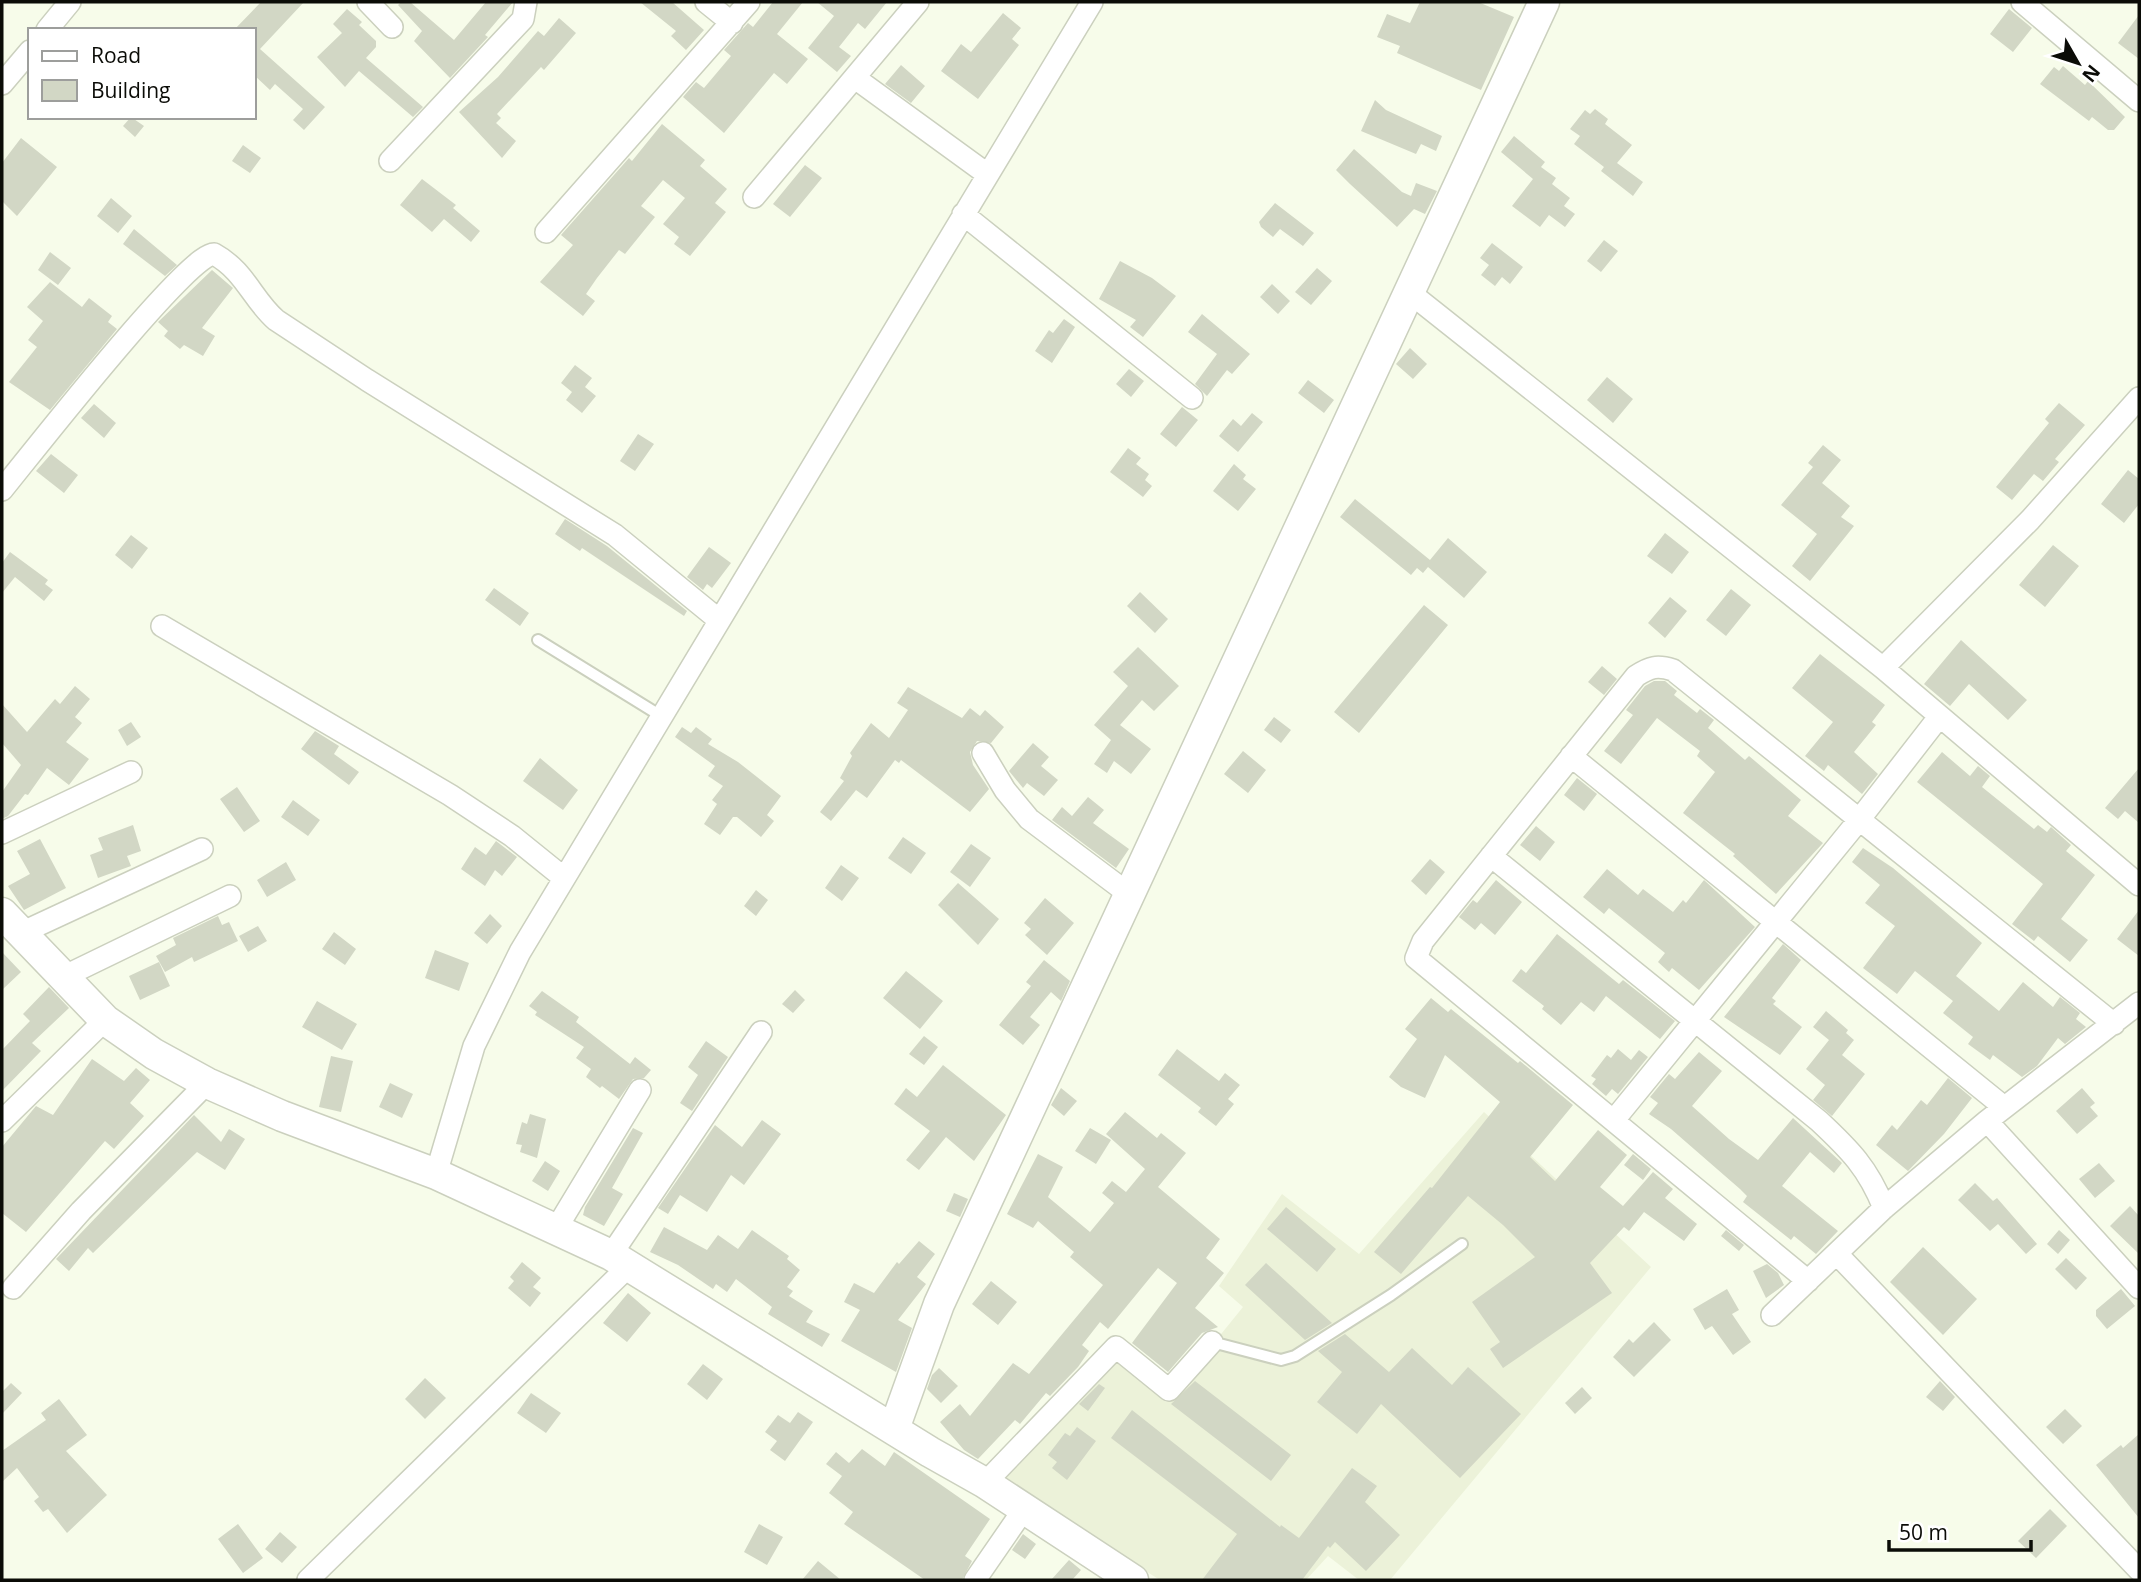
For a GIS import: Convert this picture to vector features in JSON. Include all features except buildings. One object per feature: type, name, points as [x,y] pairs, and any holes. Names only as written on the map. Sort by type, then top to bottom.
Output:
[{"type":"street","points":[[49,28],[70,2]]},
{"type":"street","points":[[369,2],[392,27]]},
{"type":"street","points":[[390,161],[523,19],[526,2]]},
{"type":"street","points":[[706,2],[732,23]]},
{"type":"street","points":[[546,232],[749,2]]},
{"type":"street","points":[[754,197],[918,2]]},
{"type":"street","points":[[436,1174],[474,1046],[497,994],[661,716],[1092,2]]},
{"type":"street","points":[[894,1429],[939,1304],[1544,2]]},
{"type":"street","points":[[2022,2],[2136,92]]},
{"type":"street","points":[[2,84],[28,53]]},
{"type":"street","points":[[855,78],[987,174]]},
{"type":"street","points":[[963,214],[1192,398]]},
{"type":"street","points":[[2,490],[168,289],[203,256],[214,254],[244,277],[266,311],[276,320],[615,535],[719,620]]},
{"type":"street","points":[[1409,292],[1883,668],[2139,885]]},
{"type":"street","points":[[1883,668],[2030,520],[2139,398]]},
{"type":"street","points":[[162,626],[450,795],[512,835],[564,878]]},
{"type":"street","points":[[1808,1281],[1416,958],[1423,940],[1636,676],[1649,667],[1660,666],[1683,678],[2114,1024]]},
{"type":"street","points":[[1614,1120],[1859,820],[1939,717]]},
{"type":"street","points":[[983,753],[1005,790],[1029,819],[1129,894]]},
{"type":"street","points":[[1571,756],[2004,1107]]},
{"type":"street","points":[[2,833],[131,772]]},
{"type":"street","points":[[202,849],[10,924],[104,1020],[154,1054],[207,1083],[282,1116],[436,1174],[620,1260],[985,1483],[1133,1580]]},
{"type":"street","points":[[1491,856],[1819,1121],[1858,1157],[1873,1181],[1884,1208]]},
{"type":"street","points":[[61,978],[230,896]]},
{"type":"street","points":[[1772,1315],[1884,1208],[2004,1107],[2139,1003]]},
{"type":"street","points":[[2,1121],[104,1020]]},
{"type":"street","points":[[308,1580],[620,1260],[761,1032]]},
{"type":"street","points":[[13,1288],[81,1211],[207,1083]]},
{"type":"street","points":[[556,1229],[640,1090]]},
{"type":"street","points":[[1987,1121],[2139,1288]]},
{"type":"street","points":[[1837,1254],[2139,1570]]},
{"type":"street","points":[[985,1483],[990,1474],[1116,1347],[1169,1390],[1212,1342]]},
{"type":"street","points":[[975,1580],[1024,1509]]},
{"type":"lane","points":[[538,640],[661,716]]},
{"type":"lane","points":[[1212,1342],[1281,1360],[1295,1356],[1391,1295],[1462,1244]]},
{"type":"shaded area","points":[[1484,1112],[1651,1267],[1390,1580],[1359,1580],[1328,1556],[1306,1580],[1160,1580],[996,1477],[1114,1360],[1166,1402],[1243,1307],[1219,1286],[1282,1194],[1359,1254]]}]
